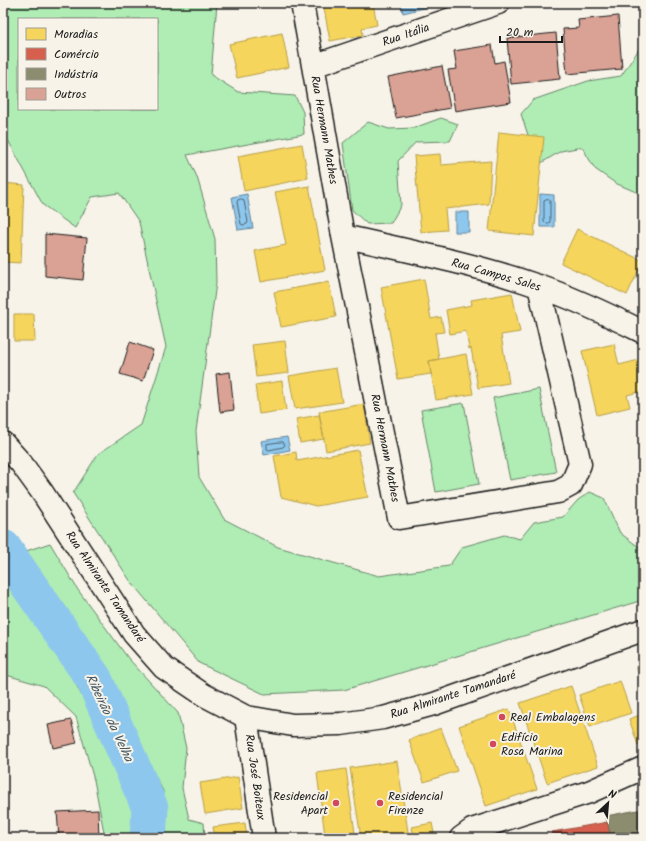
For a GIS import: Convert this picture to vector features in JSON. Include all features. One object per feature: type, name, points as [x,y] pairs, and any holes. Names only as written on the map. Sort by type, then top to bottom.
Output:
[{"type":"street","name":"Rua Hermann Mathes","points":[[302,3],[343,236],[399,518],[558,492],[571,485],[580,464],[539,286]]},
{"type":"street","name":"Rua Itália","points":[[313,66],[498,3]]},
{"type":"street","name":"Rua Campos Sales","points":[[343,236],[506,275],[539,286],[643,332]]},
{"type":"street","name":"Rua Almirante Tamandaré","points":[[3,443],[21,463],[42,492],[139,640],[164,668],[204,695],[246,717],[293,725],[341,724],[383,718],[434,704],[643,630]]},
{"type":"street","name":"Rua José Boiteux","points":[[246,717],[264,838]]},
{"type":"street","points":[[461,838],[472,830],[589,792],[643,768]]},
{"type":"green space","points":[[3,3],[217,3],[211,75],[238,92],[295,96],[303,112],[304,134],[187,155],[197,177],[215,239],[216,283],[196,431],[199,477],[224,519],[278,547],[379,576],[449,566],[462,547],[504,535],[520,539],[534,522],[563,517],[578,500],[590,492],[604,498],[620,533],[643,550],[643,600],[344,690],[264,694],[199,663],[131,582],[73,493],[98,454],[141,425],[166,347],[139,222],[119,193],[92,197],[75,228],[43,205],[3,131]]},
{"type":"green space","points":[[641,46],[643,46],[643,195],[615,183],[595,169],[582,147],[561,151],[538,165],[521,114],[533,100],[588,81],[621,76]]},
{"type":"green space","points":[[441,118],[458,124],[450,141],[416,142],[398,161],[401,205],[391,223],[367,224],[352,210],[343,143],[368,122],[389,129],[414,128]]},
{"type":"green space","points":[[539,389],[556,472],[510,480],[493,398]]},
{"type":"green space","points":[[464,403],[479,484],[436,492],[421,410]]},
{"type":"green space","points":[[50,543],[78,590],[128,658],[178,713],[186,748],[182,788],[189,819],[204,823],[205,838],[162,838],[163,791],[70,615],[51,603],[17,554]]},
{"type":"green space","points":[[3,572],[68,669],[98,727],[134,812],[132,838],[105,838],[94,780],[76,717],[44,686],[3,674]]},
{"type":"water","points":[[401,3],[431,3],[432,6],[403,13]]},
{"type":"water","points":[[247,194],[253,228],[238,230],[232,197]]},
{"type":"water","points":[[540,194],[554,195],[554,227],[540,227]]},
{"type":"water","points":[[455,212],[469,212],[469,232],[455,232]]},
{"type":"water","points":[[287,437],[290,450],[264,455],[261,441]]},
{"type":"building: Moradias","points":[[323,3],[373,3],[377,25],[362,28],[363,35],[330,41]]},
{"type":"building: Moradias","points":[[282,33],[289,67],[237,78],[229,44]]},
{"type":"building: Moradias","points":[[499,132],[544,137],[534,236],[489,231]]},
{"type":"building: Moradias","points":[[302,144],[308,178],[244,191],[238,156]]},
{"type":"building: Moradias","points":[[440,154],[441,165],[491,161],[489,204],[445,209],[447,230],[421,232],[414,156]]},
{"type":"building: Moradias","points":[[3,183],[24,185],[21,263],[3,262]]},
{"type":"building: Moradias","points":[[309,186],[325,270],[261,282],[255,251],[286,245],[275,192]]},
{"type":"building: Moradias","points":[[577,229],[643,261],[627,295],[561,263]]},
{"type":"building: Moradias","points":[[424,279],[431,319],[441,317],[444,332],[435,333],[439,359],[429,361],[431,374],[398,379],[381,287]]},
{"type":"building: Moradias","points":[[329,282],[336,317],[281,327],[274,292]]},
{"type":"building: Moradias","points":[[512,293],[520,332],[501,335],[509,383],[478,388],[471,348],[469,349],[466,331],[450,334],[446,310],[472,305],[471,300]]},
{"type":"building: Moradias","points":[[14,314],[34,314],[35,341],[14,341]]},
{"type":"building: Moradias","points":[[285,341],[289,373],[256,377],[252,345]]},
{"type":"building: Moradias","points":[[614,344],[619,365],[643,359],[643,391],[627,395],[630,407],[597,415],[582,351]]},
{"type":"building: Moradias","points":[[466,354],[473,394],[436,400],[429,361]]},
{"type":"building: Moradias","points":[[336,368],[342,402],[295,409],[289,376]]},
{"type":"building: Moradias","points":[[282,381],[286,410],[259,414],[255,385]]},
{"type":"building: Moradias","points":[[364,404],[370,443],[326,451],[319,412]]},
{"type":"building: Moradias","points":[[319,415],[324,439],[300,443],[296,419]]},
{"type":"building: Moradias","points":[[358,450],[368,497],[316,506],[281,497],[274,456],[296,452],[297,461]]},
{"type":"building: Moradias","points":[[643,664],[643,687],[636,666]]},
{"type":"building: Moradias","points":[[620,681],[631,713],[590,727],[579,695]]},
{"type":"building: Moradias","points":[[571,686],[598,766],[547,783],[520,703]]},
{"type":"building: Moradias","name":"Edifício Rosa Marina","points":[[509,709],[537,789],[486,806],[459,726]]},
{"type":"building: Moradias","points":[[643,714],[643,743],[638,745],[629,719]]},
{"type":"building: Moradias","points":[[441,728],[457,771],[424,782],[409,740]]},
{"type":"building: Moradias","name":"Residencial Firenze","points":[[397,761],[409,838],[361,838],[350,768]]},
{"type":"building: Moradias","name":"Residencial Apart","points":[[346,769],[355,833],[325,836],[317,773]]},
{"type":"building: Moradias","points":[[238,777],[243,808],[205,814],[200,783]]},
{"type":"building: Moradias","points":[[245,823],[247,838],[215,838],[213,827]]},
{"type":"building: Moradias","points":[[432,823],[435,838],[414,838],[412,827]]},
{"type":"building: Comércio","points":[[608,822],[611,838],[553,838],[552,832]]},
{"type":"building: Indústria","points":[[643,809],[643,838],[611,838],[606,816]]},
{"type":"building: Outros","points":[[618,16],[622,69],[567,74],[563,29],[579,28],[578,20]]},
{"type":"building: Outros","points":[[556,33],[560,79],[511,84],[507,38]]},
{"type":"building: Outros","points":[[492,45],[495,63],[504,61],[511,102],[455,111],[448,70],[457,69],[454,51]]},
{"type":"building: Outros","points":[[442,66],[450,108],[396,118],[388,77]]},
{"type":"building: Outros","points":[[45,234],[87,238],[83,280],[45,276]]},
{"type":"building: Outros","points":[[130,342],[153,350],[143,381],[120,374]]},
{"type":"building: Outros","points":[[230,372],[234,410],[220,412],[216,374]]},
{"type":"building: Outros","points":[[71,720],[77,743],[53,748],[48,725]]},
{"type":"building: Outros","points":[[98,810],[99,838],[59,838],[57,812]]},
{"type":"waterway","name":"Ribeirão da Velha","points":[[3,548],[94,679],[150,808],[148,838]]},
{"type":"place","name":"Real Embalagens","points":[[502,717]]},
{"type":"place","name":"Edifício Rosa Marina","points":[[493,744]]},
{"type":"place","name":"Residencial Apart","points":[[336,803]]},
{"type":"place","name":"Residencial Firenze","points":[[380,803]]}]
